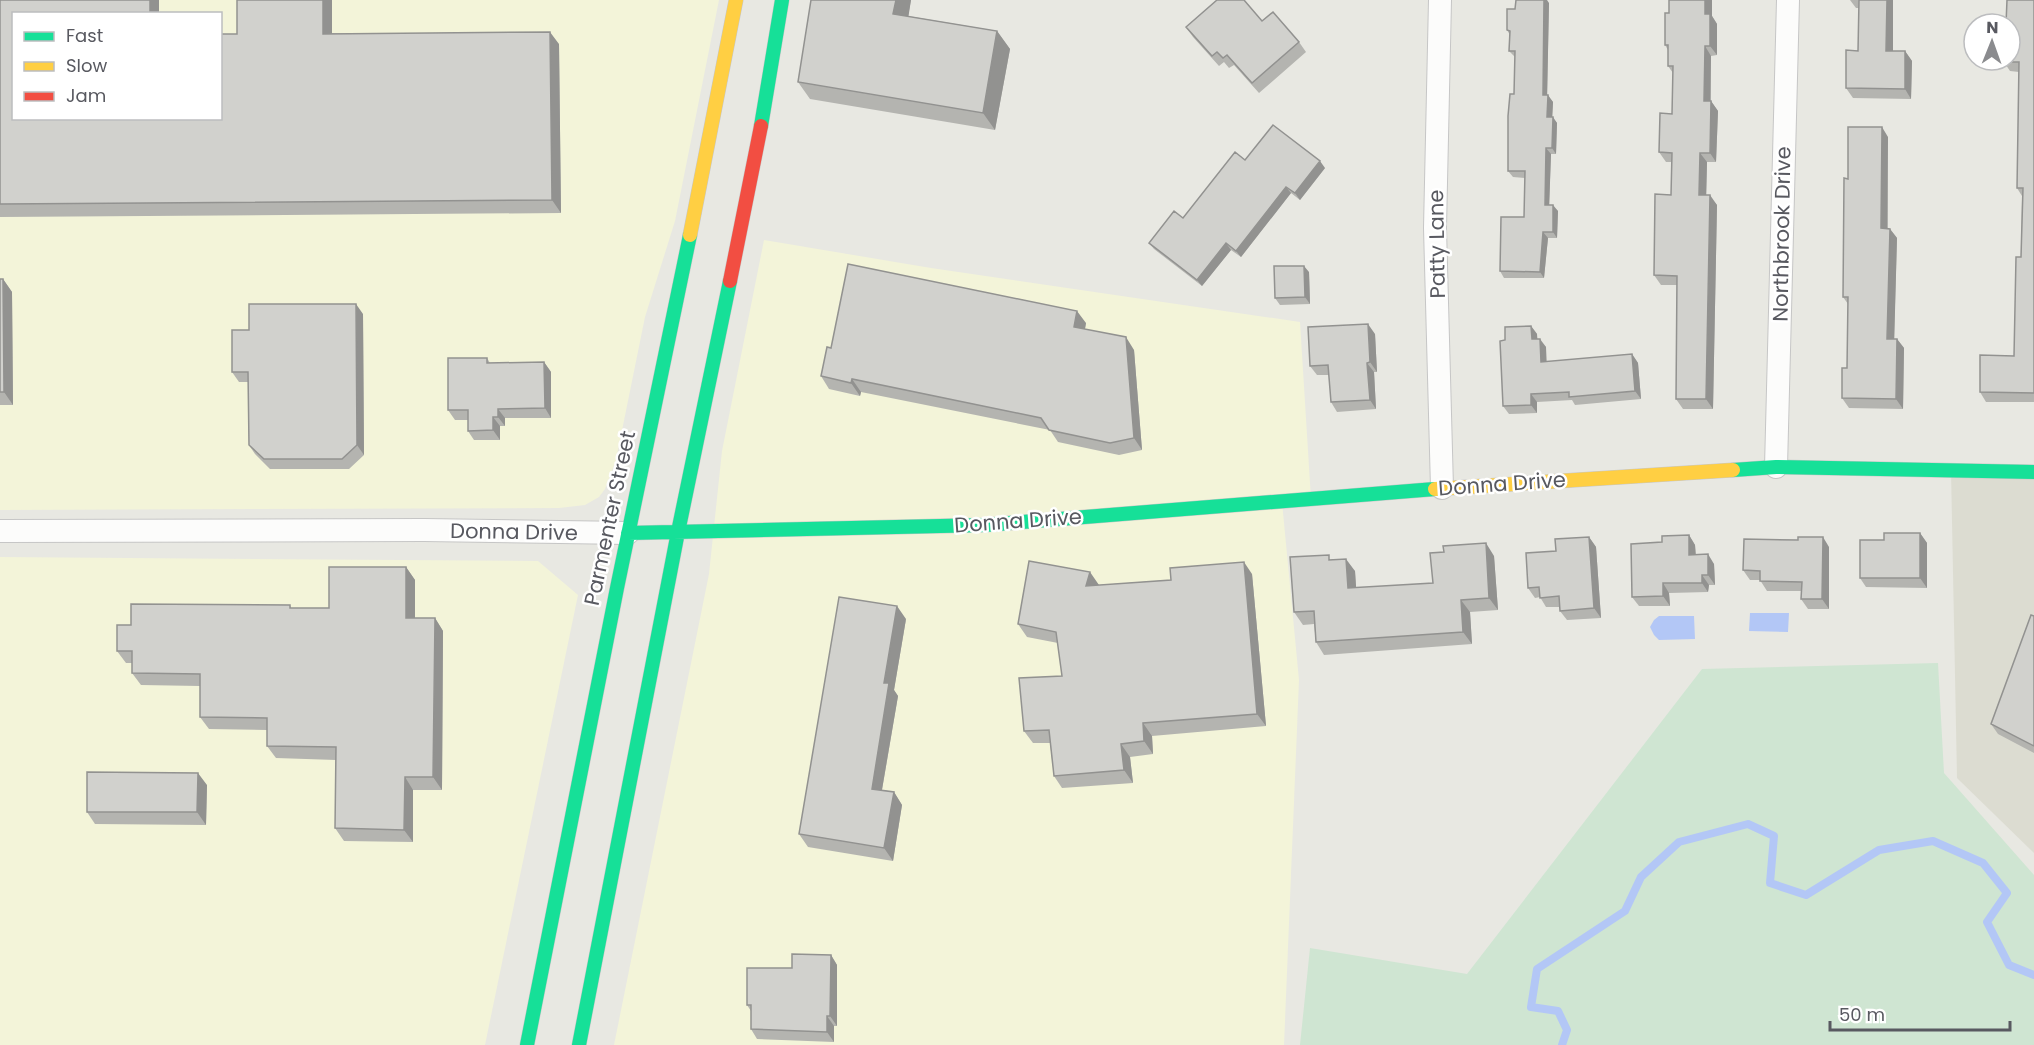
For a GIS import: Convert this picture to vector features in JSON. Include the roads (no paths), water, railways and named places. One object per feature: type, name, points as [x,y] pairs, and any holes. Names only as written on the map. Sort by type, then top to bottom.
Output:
[{"type":"street","name":"Parmenter Street","points":[[527,1045],[736,0]]},
{"type":"street","points":[[579,1045],[678,532],[760,133],[782,0]]},
{"type":"street","name":"Patty Lane","points":[[1440,0],[1435,228],[1442,488]]},
{"type":"street","name":"Northbrook Drive","points":[[1776,467],[1788,0]]},
{"type":"street","name":"Donna Drive","points":[[0,531],[424,530],[628,533],[985,525],[1442,488],[1776,467],[2034,472]]},
{"type":"water","points":[[1750,613],[1789,613],[1788,632],[1749,631]]},
{"type":"water","points":[[1659,616],[1694,616],[1695,639],[1659,640],[1650,627]]},
{"type":"waterway","points":[[1562,1045],[1567,1030],[1558,1011],[1531,1007],[1537,969],[1625,911],[1641,877],[1679,842],[1748,824],[1774,836],[1770,883],[1806,895],[1879,850],[1933,841],[1983,863],[2007,893],[1987,922],[2009,965],[2034,975]]}]
